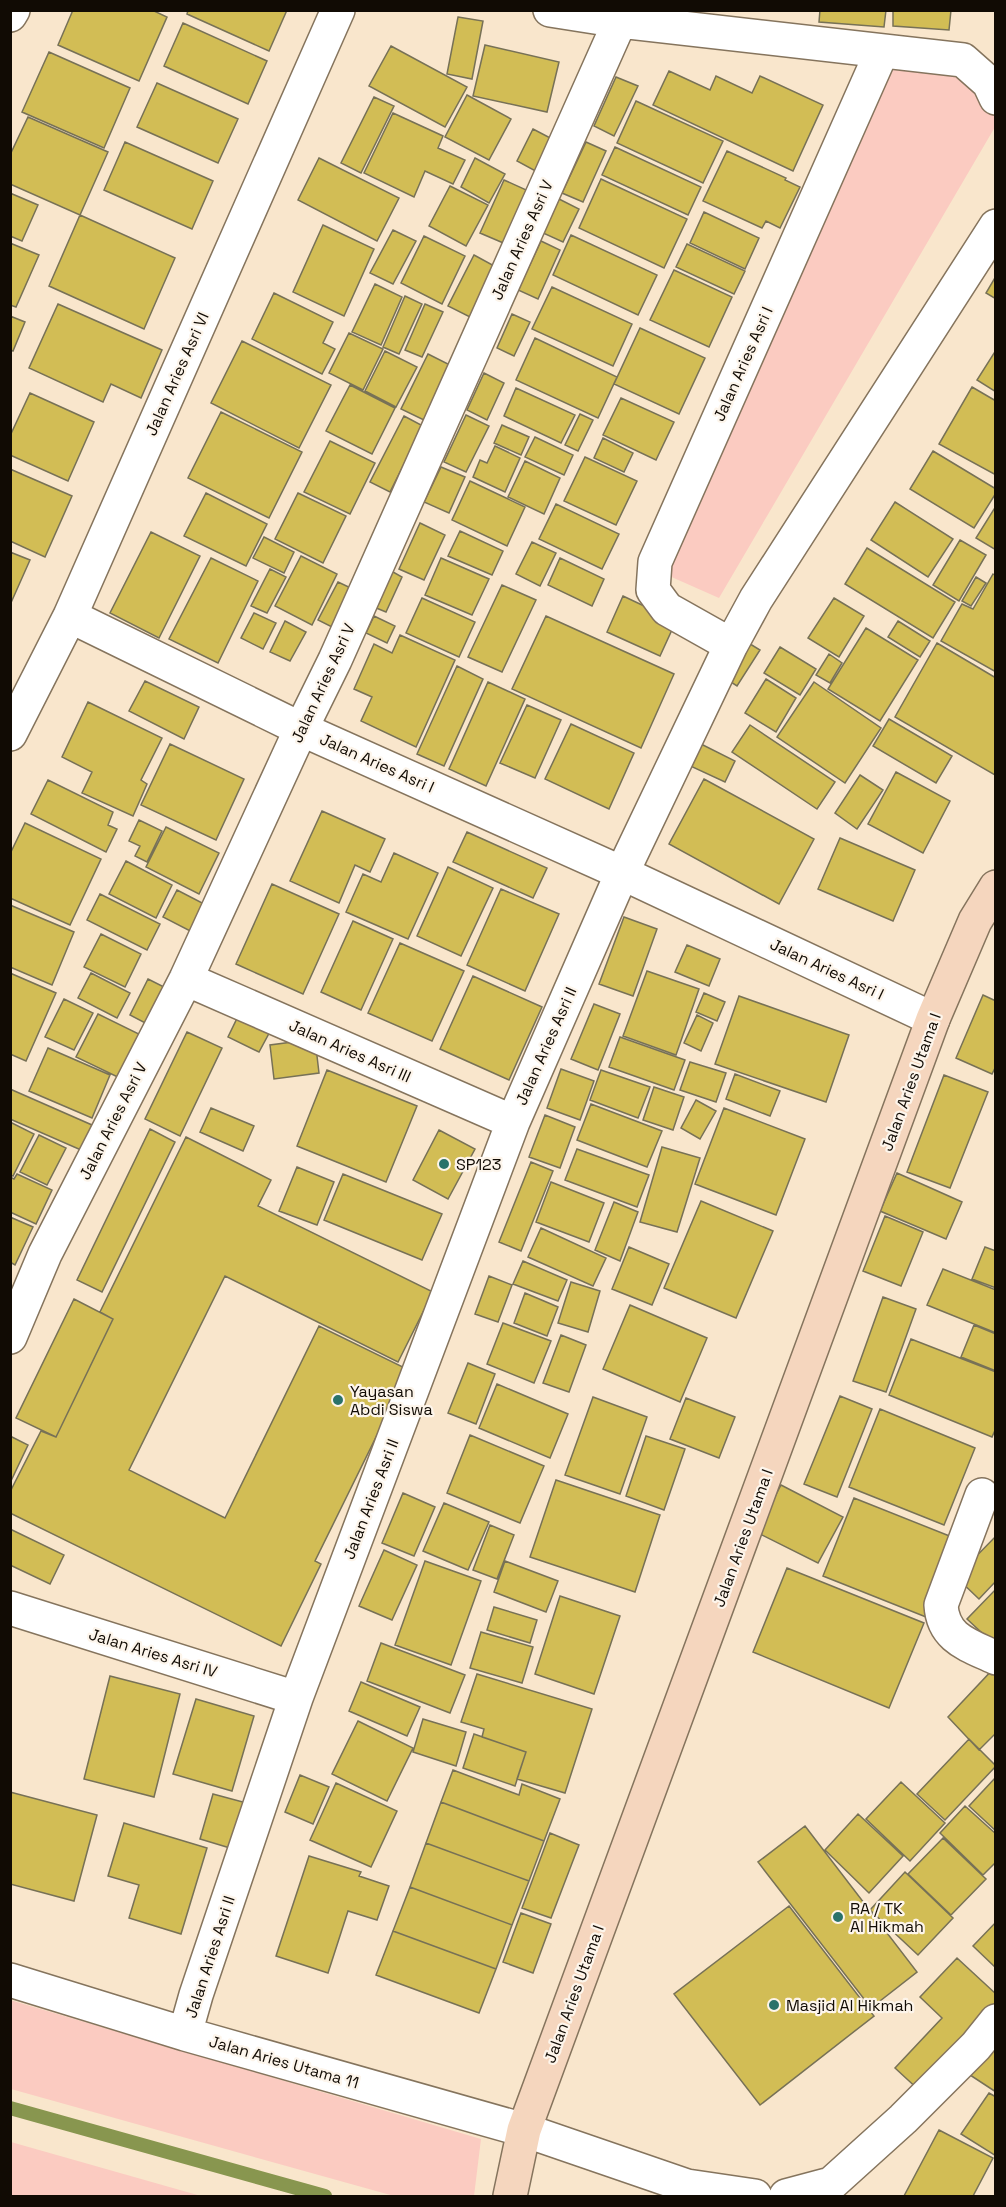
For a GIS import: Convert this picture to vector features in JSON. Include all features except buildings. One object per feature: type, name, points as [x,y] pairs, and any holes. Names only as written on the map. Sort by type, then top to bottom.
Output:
[{"type":"street","points":[[10,15],[13,10]]},
{"type":"street","name":"Jalan Aries Asri VI","points":[[10,734],[70,616],[338,10]]},
{"type":"street","points":[[550,10],[620,21],[963,60],[988,83],[996,98]]},
{"type":"street","name":"Jalan Aries Asri V","points":[[10,1337],[45,1254],[186,980],[335,660],[620,21]]},
{"type":"street","name":"Jalan Aries Asri I","points":[[731,645],[667,609],[653,590],[655,562],[882,51]]},
{"type":"street","points":[[622,873],[731,645],[756,599],[996,226]]},
{"type":"street","name":"Jalan Aries Asri I","points":[[70,616],[301,729],[622,873],[933,1019]]},
{"type":"street","name":"Jalan Aries Asri II","points":[[185,2034],[296,1698],[513,1122],[622,873]]},
{"type":"street","name":"Jalan Aries Utama I","points":[[510,2196],[524,2130],[933,1019],[975,921],[996,887]]},
{"type":"street","name":"Jalan Aries Asri III","points":[[186,980],[513,1122]]},
{"type":"street","points":[[982,1495],[941,1605],[946,1628],[957,1639],[996,1658]]},
{"type":"street","name":"Jalan Aries Asri IV","points":[[10,1608],[296,1698]]},
{"type":"street","name":"Jalan Aries Utama 11","points":[[10,1980],[185,2034],[524,2130],[687,2186],[755,2196]]},
{"type":"street","points":[[786,2196],[831,2184],[903,2118],[976,2046],[996,2021]]},
{"type":"shaded area","points":[[891,59],[995,75],[995,127],[719,598],[667,575]]},
{"type":"shaded area","points":[[10,2000],[481,2139],[474,2196],[394,2196],[11,2089]]},
{"type":"shaded area","points":[[11,2142],[201,2196],[11,2196]]},
{"type":"waterway","points":[[10,2108],[325,2196]]},
{"type":"place","name":"SP123","points":[[444,1164]]},
{"type":"place","name":"Yayasan Abdi Siswa","points":[[338,1400]]},
{"type":"place","name":"RA / TK Al Hikmah","points":[[838,1917]]},
{"type":"place","name":"Masjid Al Hikmah","points":[[774,2005]]}]
